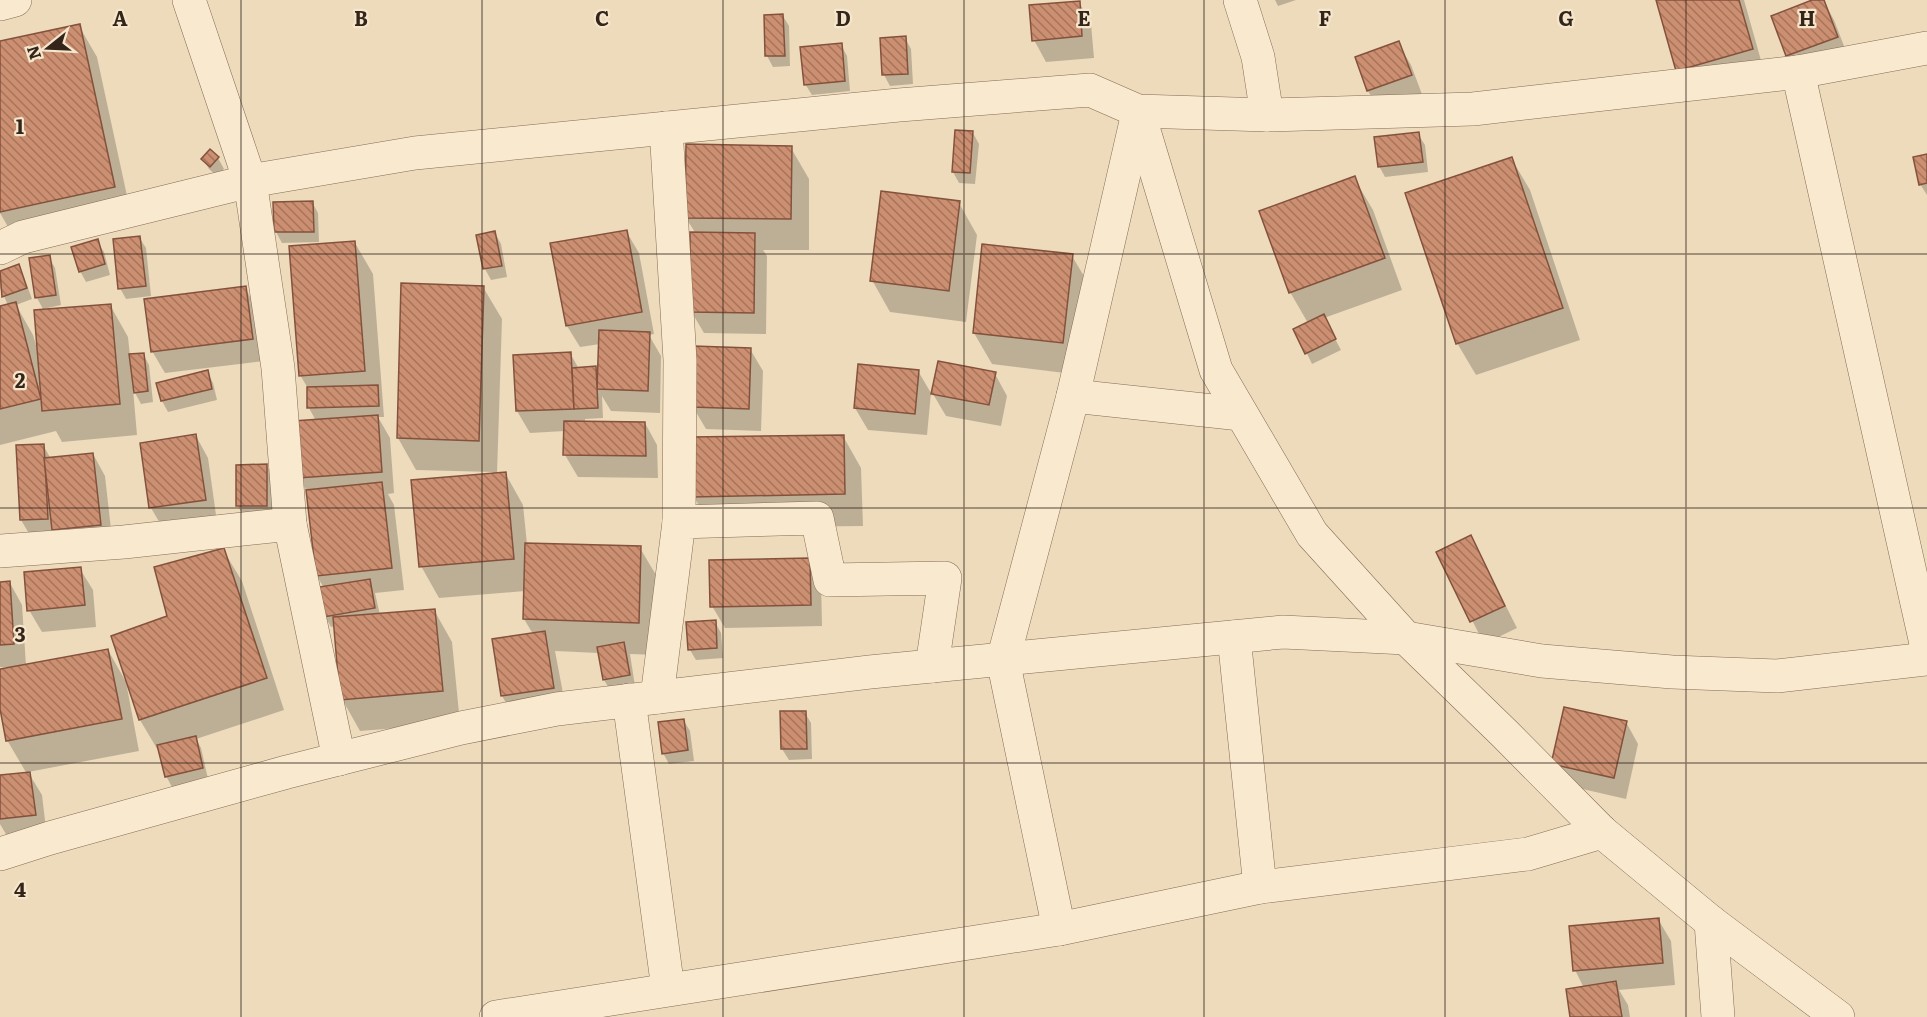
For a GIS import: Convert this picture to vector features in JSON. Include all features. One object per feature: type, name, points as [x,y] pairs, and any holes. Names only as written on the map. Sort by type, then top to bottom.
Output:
[{"type":"street","points":[[0,4],[15,0]]},
{"type":"street","points":[[189,0],[250,181],[278,368],[290,524],[339,759]]},
{"type":"street","points":[[1240,0],[1258,57],[1267,115]]},
{"type":"street","points":[[0,248],[23,237],[250,181],[415,153],[899,105],[1090,90],[1138,111],[1267,115],[1473,109],[1798,72],[1927,48]]},
{"type":"street","points":[[1798,72],[1927,648]]},
{"type":"street","points":[[1059,929],[1003,660],[1073,396],[1138,111]]},
{"type":"street","points":[[1138,111],[1216,370],[1312,534],[1406,638],[1602,832],[1711,922],[1838,1017]]},
{"type":"street","points":[[666,128],[680,360],[679,522],[643,698],[668,990]]},
{"type":"street","points":[[1073,396],[1241,414]]},
{"type":"street","points":[[679,522],[817,518],[830,580],[945,578],[932,666]]},
{"type":"street","points":[[0,551],[124,542],[290,524]]},
{"type":"street","points":[[0,854],[287,772],[482,723],[557,709],[643,698],[932,666],[1283,632],[1406,638],[1542,661],[1672,672],[1777,676],[1927,660]]},
{"type":"street","points":[[1234,638],[1260,887]]},
{"type":"street","points":[[496,1017],[1059,929],[1260,887],[1527,854],[1602,832]]},
{"type":"street","points":[[1711,922],[1718,1017]]},
{"type":"building","points":[[1656,0],[1739,0],[1753,49],[1676,71]]},
{"type":"building","points":[[1812,0],[1824,0],[1838,37],[1786,56],[1771,16]]},
{"type":"building","points":[[1080,1],[1082,36],[1032,41],[1029,5]]},
{"type":"building","points":[[783,14],[785,56],[765,56],[764,15]]},
{"type":"building","points":[[80,24],[115,187],[0,212],[0,41]]},
{"type":"building","points":[[906,36],[908,74],[882,75],[880,38]]},
{"type":"building","points":[[1399,41],[1412,75],[1367,91],[1355,57]]},
{"type":"building","points":[[842,43],[845,81],[804,85],[800,47]]},
{"type":"building","points":[[955,130],[973,131],[970,173],[952,172]]},
{"type":"building","points":[[1419,132],[1423,162],[1378,167],[1374,137]]},
{"type":"building","points":[[686,144],[792,146],[791,219],[685,218]]},
{"type":"building","points":[[210,149],[219,157],[210,167],[201,159]]},
{"type":"building","points":[[1927,154],[1927,183],[1919,185],[1913,157]]},
{"type":"building","points":[[1512,157],[1563,308],[1456,344],[1405,193]]},
{"type":"building","points":[[1355,176],[1385,258],[1289,293],[1259,211]]},
{"type":"building","points":[[881,191],[960,201],[949,291],[870,281]]},
{"type":"building","points":[[313,201],[314,232],[274,232],[273,202]]},
{"type":"building","points":[[627,230],[642,312],[566,326],[550,243]]},
{"type":"building","points":[[495,231],[502,266],[483,269],[476,235]]},
{"type":"building","points":[[690,232],[755,233],[754,313],[690,312]]},
{"type":"building","points":[[140,236],[146,286],[118,289],[113,239]]},
{"type":"building","points":[[98,239],[105,264],[79,272],[71,247]]},
{"type":"building","points":[[355,241],[365,371],[299,376],[289,246]]},
{"type":"building","points":[[982,244],[1073,254],[1063,343],[973,333]]},
{"type":"building","points":[[50,255],[56,295],[35,298],[29,258]]},
{"type":"building","points":[[19,264],[27,288],[2,297],[0,271]]},
{"type":"building","points":[[401,283],[484,286],[479,441],[397,438]]},
{"type":"building","points":[[246,286],[253,339],[151,352],[144,299]]},
{"type":"building","points":[[16,302],[41,399],[0,409],[0,306]]},
{"type":"building","points":[[111,304],[120,404],[42,411],[34,310]]},
{"type":"building","points":[[1324,314],[1336,339],[1305,354],[1293,329]]},
{"type":"building","points":[[599,330],[650,332],[648,391],[597,389]]},
{"type":"building","points":[[693,346],[751,348],[749,409],[692,407]]},
{"type":"building","points":[[571,352],[574,409],[516,411],[513,355]]},
{"type":"building","points":[[144,353],[148,391],[134,393],[129,354]]},
{"type":"building","points":[[938,361],[996,372],[989,405],[931,394]]},
{"type":"building","points":[[858,364],[919,370],[915,414],[854,408]]},
{"type":"building","points":[[596,366],[598,408],[574,409],[572,368]]},
{"type":"building","points":[[208,370],[212,389],[161,401],[156,383]]},
{"type":"building","points":[[378,385],[379,406],[307,408],[307,387]]},
{"type":"building","points":[[378,415],[382,472],[298,478],[293,421]]},
{"type":"building","points":[[564,421],[645,422],[646,456],[563,455]]},
{"type":"building","points":[[196,434],[206,500],[149,508],[140,443]]},
{"type":"building","points":[[844,435],[845,494],[692,497],[691,437]]},
{"type":"building","points":[[44,444],[48,519],[20,520],[16,445]]},
{"type":"building","points":[[93,453],[101,525],[52,530],[44,458]]},
{"type":"building","points":[[267,464],[267,506],[236,506],[236,465]]},
{"type":"building","points":[[506,472],[514,559],[419,567],[411,480]]},
{"type":"building","points":[[382,482],[392,568],[316,576],[306,490]]},
{"type":"building","points":[[1471,535],[1505,606],[1470,622],[1436,552]]},
{"type":"building","points":[[525,543],[641,546],[639,623],[523,619]]},
{"type":"building","points":[[224,548],[267,678],[139,720],[111,636],[167,616],[154,567]]},
{"type":"building","points":[[810,558],[811,605],[710,607],[709,560]]},
{"type":"building","points":[[81,567],[85,605],[27,611],[24,572]]},
{"type":"building","points":[[370,579],[375,608],[324,617],[319,587]]},
{"type":"building","points":[[10,581],[14,644],[0,645],[0,582]]},
{"type":"building","points":[[435,609],[443,691],[340,700],[333,617]]},
{"type":"building","points":[[716,620],[717,648],[688,650],[686,622]]},
{"type":"building","points":[[545,631],[554,688],[501,696],[492,639]]},
{"type":"building","points":[[624,642],[630,675],[603,680],[597,647]]},
{"type":"building","points":[[108,649],[122,719],[6,741],[0,709],[0,669]]},
{"type":"building","points":[[1564,707],[1627,721],[1614,778],[1551,764]]},
{"type":"building","points":[[780,711],[806,711],[807,749],[781,749]]},
{"type":"building","points":[[684,719],[688,750],[662,754],[658,722]]},
{"type":"building","points":[[196,736],[203,768],[165,777],[157,745]]},
{"type":"building","points":[[30,772],[36,815],[0,819],[0,775]]},
{"type":"building","points":[[1659,918],[1663,963],[1573,971],[1569,926]]},
{"type":"building","points":[[1616,981],[1622,1017],[1570,1017],[1566,989]]}]
